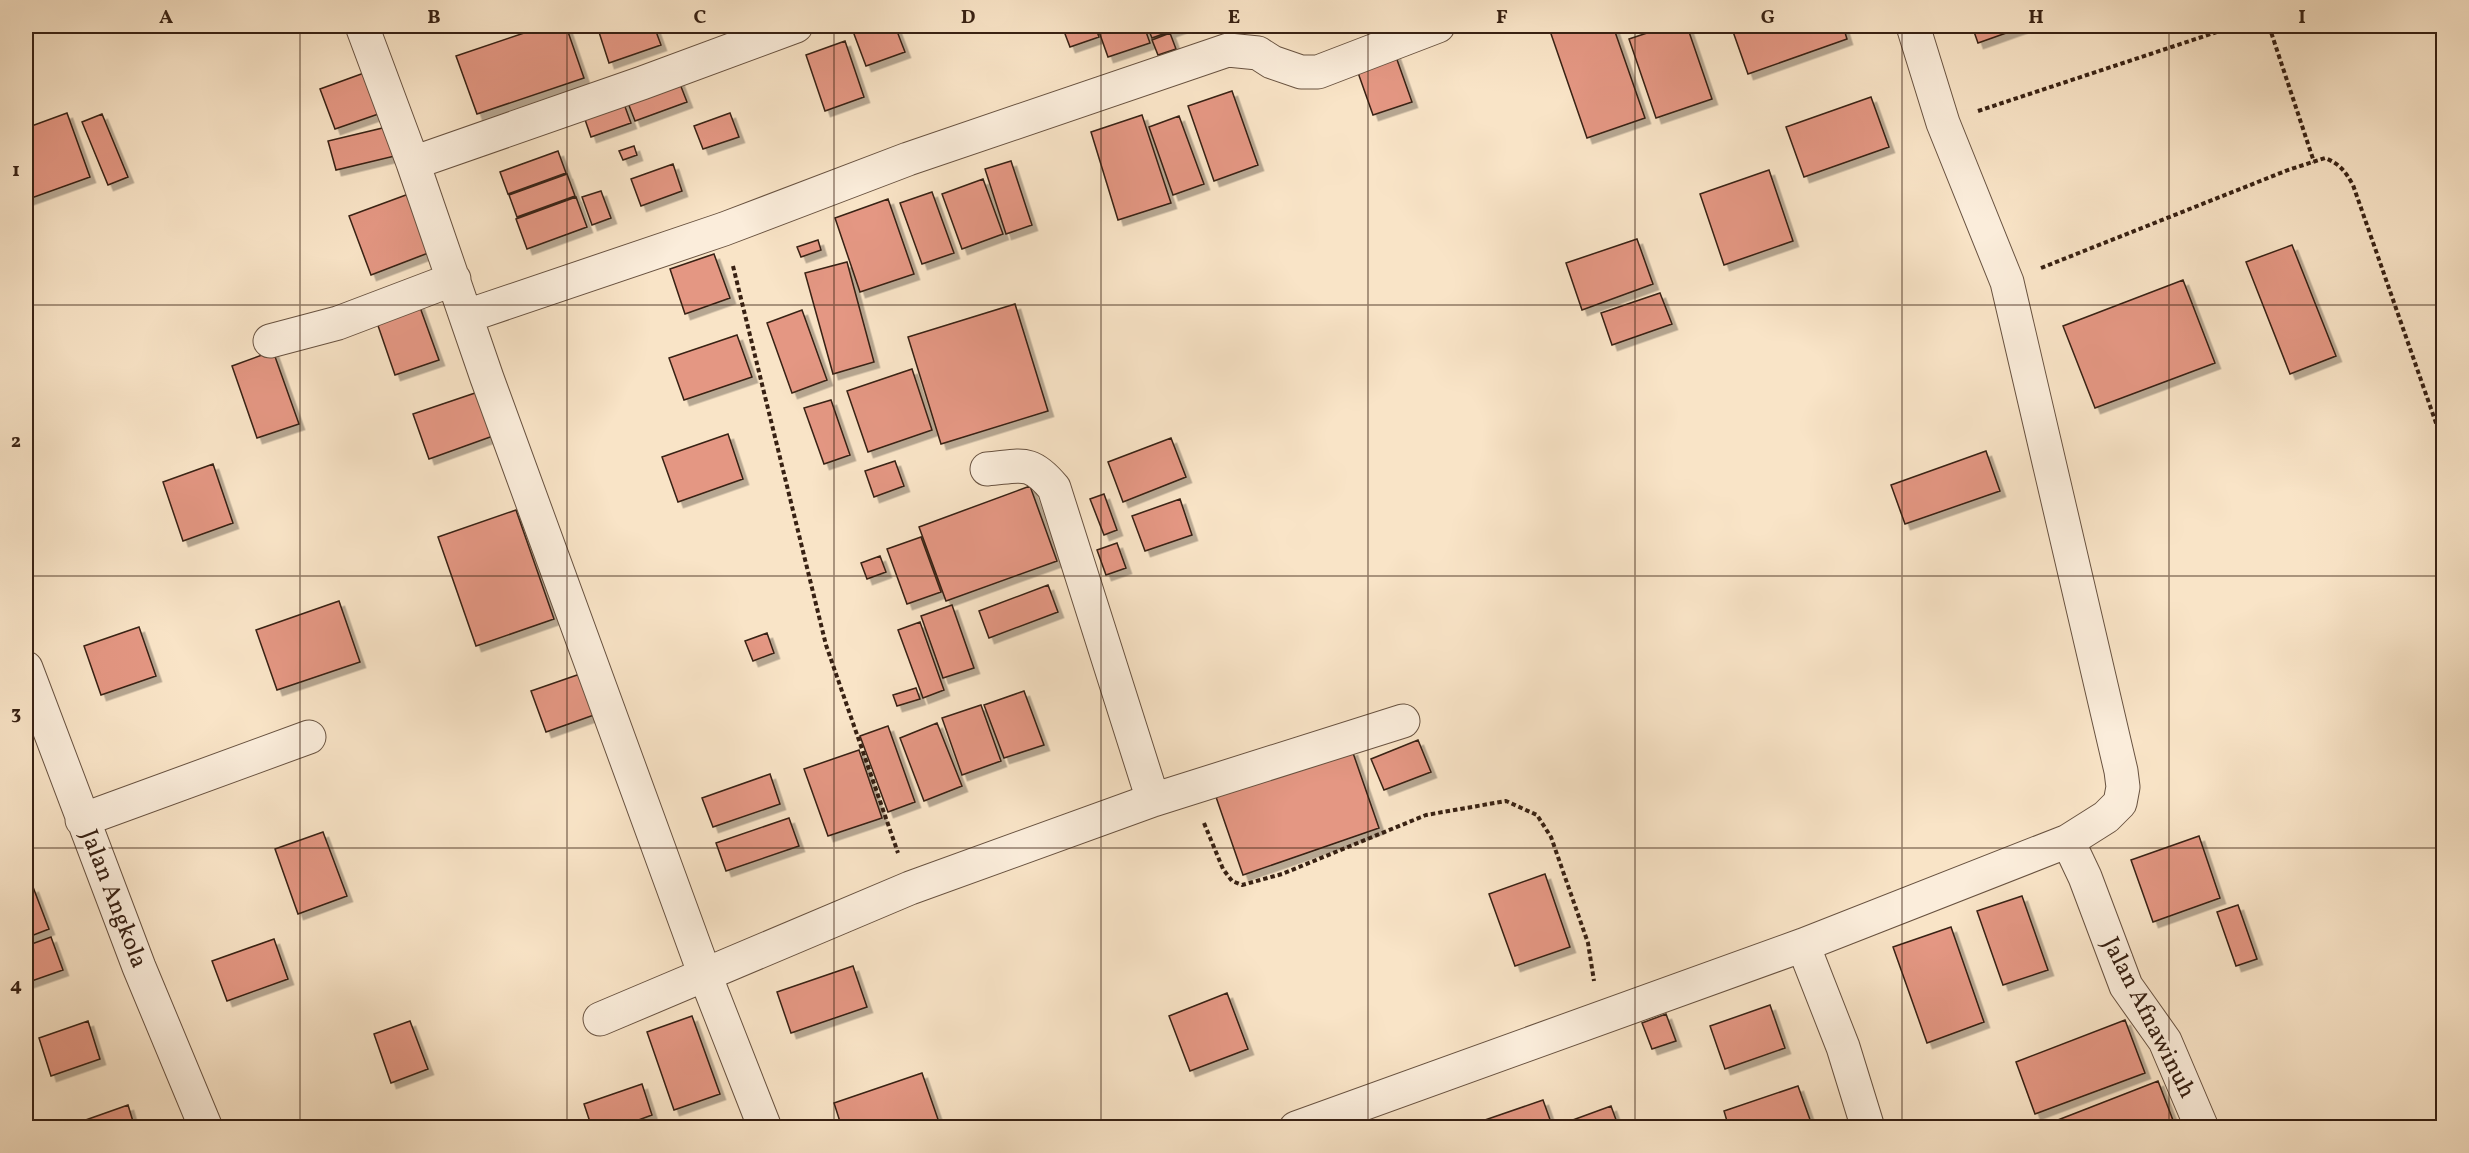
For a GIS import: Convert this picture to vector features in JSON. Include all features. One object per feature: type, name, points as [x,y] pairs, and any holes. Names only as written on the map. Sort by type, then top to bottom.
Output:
[{"type":"street","points":[[362,26],[413,162],[487,378],[705,975],[765,1128]]},
{"type":"street","points":[[413,162],[642,83],[796,26]]},
{"type":"street","points":[[467,316],[723,229],[908,159],[1228,50],[1258,53],[1272,62],[1301,72],[1318,72],[1438,26]]},
{"type":"street","points":[[1296,1128],[1803,945],[2068,841],[2106,817],[2120,803],[2123,788],[2007,282],[1943,123],[1913,26]]},
{"type":"street","points":[[270,341],[338,323],[454,279]]},
{"type":"street","points":[[987,470],[1024,466],[1039,470],[1054,488],[1153,800]]},
{"type":"street","name":"Jalan Angkola","points":[[26,668],[139,967],[206,1128]]},
{"type":"street","points":[[600,1019],[910,888],[1153,800],[1403,721]]},
{"type":"street","points":[[82,819],[309,737]]},
{"type":"street","name":"Jalan Afnawinuh","points":[[2068,841],[2085,877],[2126,986],[2165,1041],[2202,1128]]},
{"type":"street","points":[[1803,945],[1843,1047],[1868,1128]]},
{"type":"path","points":[[1943,123],[2235,26]]},
{"type":"path","points":[[2269,26],[2314,162]]},
{"type":"path","points":[[2007,282],[2288,170],[2325,158],[2337,163],[2345,171],[2352,185],[2444,446]]},
{"type":"path","points":[[723,229],[826,645],[910,888]]},
{"type":"path","points":[[1191,789],[1223,869],[1232,881],[1242,885],[1282,874],[1426,815],[1506,801],[1537,814],[1551,837],[1588,943],[1601,1018]]},
{"type":"building","points":[[545,26],[566,26],[584,78],[477,114],[456,56]]},
{"type":"building","points":[[597,26],[654,26],[661,45],[609,63]]},
{"type":"building","points":[[851,26],[895,26],[905,52],[866,66]]},
{"type":"building","points":[[1062,26],[1095,26],[1099,37],[1070,47]]},
{"type":"building","points":[[1097,26],[1144,26],[1150,43],[1108,57]]},
{"type":"building","points":[[1147,26],[1185,26],[1152,38]]},
{"type":"building","points":[[1613,26],[1645,118],[1587,138],[1549,28]]},
{"type":"building","points":[[1668,26],[1687,26],[1712,99],[1656,118],[1629,39]]},
{"type":"building","points":[[1731,26],[1843,26],[1847,39],[1748,74]]},
{"type":"building","points":[[1972,26],[2026,26],[1978,43]]},
{"type":"building","points":[[1170,33],[1176,49],[1158,55],[1152,40]]},
{"type":"building","points":[[845,41],[864,97],[825,111],[806,55]]},
{"type":"building","points":[[1395,54],[1412,102],[1373,115],[1356,67]]},
{"type":"building","points":[[375,69],[390,110],[335,129],[320,89]]},
{"type":"building","points":[[675,71],[687,102],[635,121],[623,90]]},
{"type":"building","points":[[1232,91],[1258,165],[1214,181],[1188,106]]},
{"type":"building","points":[[620,93],[631,123],[591,137],[581,108]]},
{"type":"building","points":[[1871,97],[1889,147],[1804,177],[1786,127]]},
{"type":"building","points":[[67,113],[90,177],[26,200],[26,128]]},
{"type":"building","points":[[730,113],[739,137],[703,149],[694,126]]},
{"type":"building","points":[[102,114],[128,177],[108,185],[82,122]]},
{"type":"building","points":[[1142,115],[1171,203],[1118,220],[1091,132]]},
{"type":"building","points":[[1179,116],[1204,184],[1173,195],[1149,127]]},
{"type":"building","points":[[391,126],[399,155],[336,170],[328,141]]},
{"type":"building","points":[[634,146],[637,155],[623,160],[619,151]]},
{"type":"building","points":[[558,151],[566,173],[508,194],[500,172]]},
{"type":"building","points":[[1011,161],[1032,225],[1006,234],[985,169]]},
{"type":"building","points":[[673,164],[682,191],[641,206],[631,179]]},
{"type":"building","points":[[1769,170],[1793,241],[1724,265],[1700,194]]},
{"type":"building","points":[[567,174],[575,196],[517,217],[509,195]]},
{"type":"building","points":[[983,179],[1003,234],[962,249],[942,194]]},
{"type":"building","points":[[601,191],[611,218],[592,225],[582,197]]},
{"type":"building","points":[[414,192],[436,250],[371,275],[349,216]]},
{"type":"building","points":[[932,192],[954,253],[922,264],[900,203]]},
{"type":"building","points":[[576,197],[587,227],[527,249],[516,219]]},
{"type":"building","points":[[888,199],[914,274],[860,292],[835,218]]},
{"type":"building","points":[[1637,239],[1653,284],[1582,310],[1566,263]]},
{"type":"building","points":[[818,240],[821,250],[801,257],[797,247]]},
{"type":"building","points":[[2292,245],[2336,356],[2290,374],[2246,262]]},
{"type":"building","points":[[714,254],[730,298],[685,314],[670,269]]},
{"type":"building","points":[[847,262],[874,362],[833,374],[805,273]]},
{"type":"building","points":[[2183,280],[2215,363],[2095,408],[2063,326]]},
{"type":"building","points":[[1660,293],[1672,324],[1612,345],[1601,313]]},
{"type":"building","points":[[417,299],[439,360],[395,375],[374,314]]},
{"type":"building","points":[[1015,304],[1048,411],[941,444],[908,337]]},
{"type":"building","points":[[802,310],[827,380],[792,393],[767,323]]},
{"type":"building","points":[[737,335],[752,377],[684,400],[669,358]]},
{"type":"building","points":[[273,351],[299,424],[257,438],[232,366]]},
{"type":"building","points":[[912,369],[932,430],[868,452],[847,391]]},
{"type":"building","points":[[478,392],[493,436],[429,459],[413,414]]},
{"type":"building","points":[[831,400],[850,455],[824,464],[804,408]]},
{"type":"building","points":[[728,434],[743,479],[678,502],[662,457]]},
{"type":"building","points":[[1171,438],[1186,477],[1123,502],[1108,462]]},
{"type":"building","points":[[1986,451],[2000,491],[1905,524],[1891,485]]},
{"type":"building","points":[[895,461],[904,486],[874,497],[865,471]]},
{"type":"building","points":[[213,464],[233,523],[183,541],[163,482]]},
{"type":"building","points":[[1030,486],[1057,561],[946,601],[919,527]]},
{"type":"building","points":[[1104,494],[1117,530],[1104,535],[1090,499]]},
{"type":"building","points":[[1180,499],[1192,535],[1145,551],[1132,516]]},
{"type":"building","points":[[516,510],[554,619],[476,646],[438,537]]},
{"type":"building","points":[[921,537],[941,592],[907,604],[887,549]]},
{"type":"building","points":[[1117,543],[1126,568],[1106,575],[1097,550]]},
{"type":"building","points":[[880,556],[886,572],[867,579],[861,563]]},
{"type":"building","points":[[1048,585],[1058,612],[989,638],[979,611]]},
{"type":"building","points":[[339,601],[360,662],[277,690],[256,630]]},
{"type":"building","points":[[952,605],[974,668],[943,678],[921,616]]},
{"type":"building","points":[[920,622],[944,690],[923,698],[898,630]]},
{"type":"building","points":[[139,627],[156,676],[101,695],[84,646]]},
{"type":"building","points":[[767,633],[774,653],[753,661],[745,641]]},
{"type":"building","points":[[580,674],[594,715],[546,732],[531,691]]},
{"type":"building","points":[[916,688],[920,699],[897,706],[893,695]]},
{"type":"building","points":[[1024,691],[1044,745],[1004,758],[984,705]]},
{"type":"building","points":[[981,705],[1001,761],[962,775],[942,718]]},
{"type":"building","points":[[937,723],[962,786],[924,801],[900,738]]},
{"type":"building","points":[[888,726],[915,802],[888,812],[860,736]]},
{"type":"building","points":[[1418,740],[1431,772],[1384,790],[1371,759]]},
{"type":"building","points":[[859,750],[882,818],[828,836],[804,769]]},
{"type":"building","points":[[1352,750],[1379,828],[1243,875],[1216,797]]},
{"type":"building","points":[[770,774],[780,804],[713,827],[702,798]]},
{"type":"building","points":[[789,818],[799,846],[726,871],[716,843]]},
{"type":"building","points":[[323,832],[347,896],[298,914],[275,849]]},
{"type":"building","points":[[2199,836],[2220,898],[2153,922],[2131,860]]},
{"type":"building","points":[[1545,874],[1570,947],[1515,966],[1489,894]]},
{"type":"building","points":[[33,887],[49,929],[26,938],[26,889]]},
{"type":"building","points":[[2022,896],[2048,970],[2003,985],[1977,911]]},
{"type":"building","points":[[2238,905],[2257,959],[2236,966],[2217,912]]},
{"type":"building","points":[[1951,927],[1984,1022],[1927,1043],[1893,947]]},
{"type":"building","points":[[51,937],[63,970],[26,983],[26,946]]},
{"type":"building","points":[[274,939],[288,979],[227,1001],[212,961]]},
{"type":"building","points":[[853,966],[867,1007],[791,1033],[777,992]]},
{"type":"building","points":[[1227,993],[1248,1049],[1190,1071],[1169,1016]]},
{"type":"building","points":[[1770,1005],[1785,1048],[1725,1069],[1710,1026]]},
{"type":"building","points":[[1666,1014],[1676,1041],[1652,1049],[1642,1023]]},
{"type":"building","points":[[692,1016],[720,1094],[674,1110],[647,1032]]},
{"type":"building","points":[[2125,1020],[2145,1073],[2035,1114],[2016,1062]]},
{"type":"building","points":[[88,1021],[100,1059],[51,1076],[39,1038]]},
{"type":"building","points":[[410,1021],[428,1069],[391,1083],[374,1034]]},
{"type":"building","points":[[922,1073],[941,1128],[842,1128],[834,1103]]},
{"type":"building","points":[[2158,1081],[2176,1128],[2046,1128],[2045,1125]]},
{"type":"building","points":[[642,1084],[652,1115],[617,1128],[592,1128],[584,1104]]},
{"type":"building","points":[[1798,1086],[1813,1128],[1729,1128],[1724,1111]]},
{"type":"building","points":[[1543,1100],[1553,1128],[1484,1128],[1482,1121]]},
{"type":"building","points":[[128,1105],[135,1128],[63,1128]]},
{"type":"building","points":[[1611,1106],[1619,1128],[1572,1128],[1570,1121]]}]
